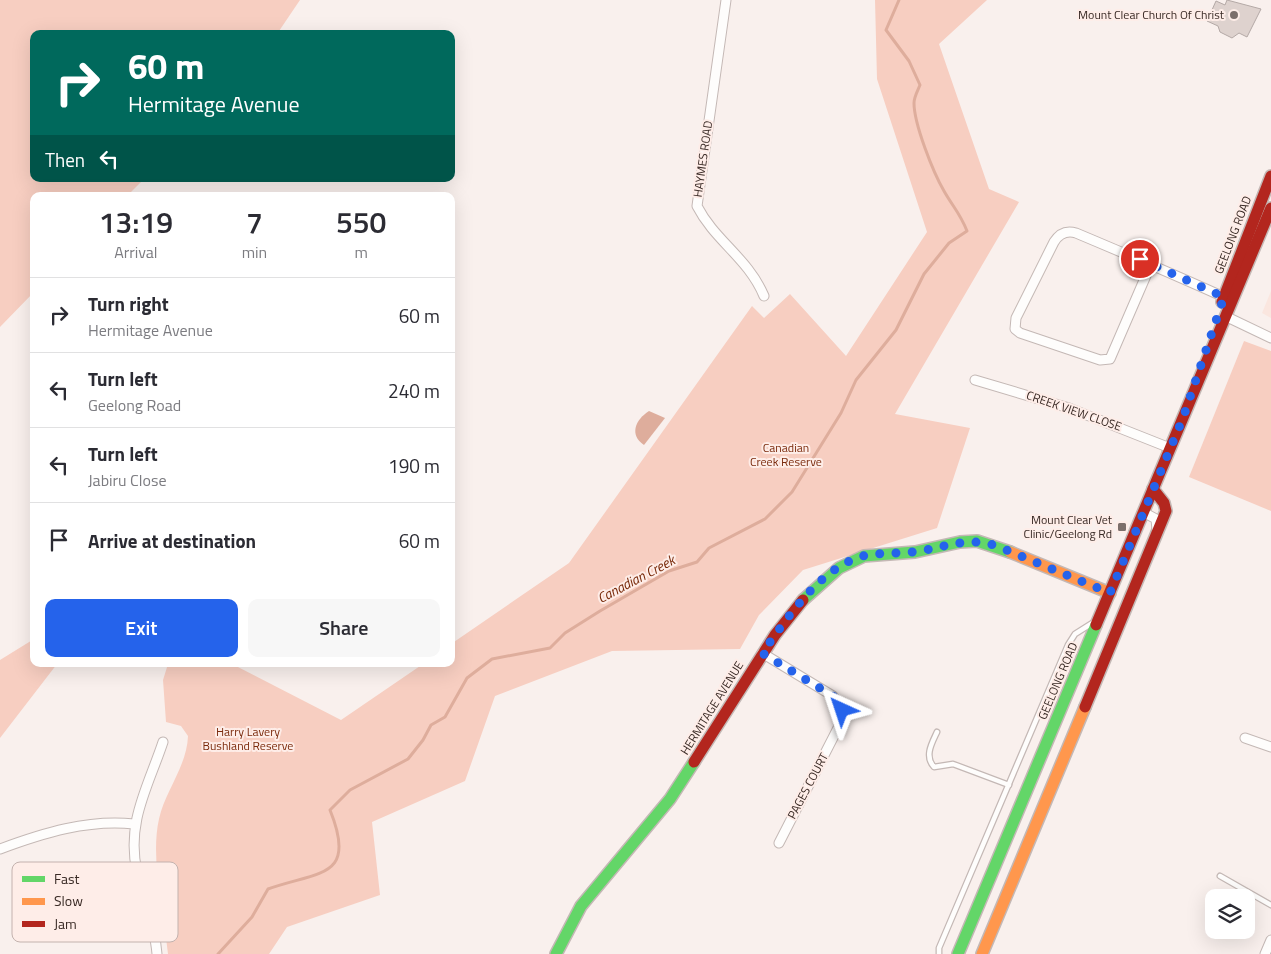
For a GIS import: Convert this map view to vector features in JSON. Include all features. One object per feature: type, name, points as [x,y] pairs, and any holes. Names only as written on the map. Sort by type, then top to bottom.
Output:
[{"type":"street","name":"HAYMES ROAD","points":[[726,0],[697,206],[703,218],[756,276],[764,296]]},
{"type":"street","name":"GEELONG ROAD","points":[[958,954],[1183,418],[1228,299],[1271,176]]},
{"type":"street","name":"GEELONG ROAD","points":[[1228,299],[1271,208]]},
{"type":"street","points":[[1151,264],[1110,359],[1100,360],[1020,333],[1014,328],[1016,318],[1055,241],[1063,233],[1074,232],[1151,264],[1228,299]]},
{"type":"street","points":[[1222,315],[1271,338]]},
{"type":"street","name":"CREEK VIEW CLOSE","points":[[975,380],[1069,408],[1170,448]]},
{"type":"street","points":[[982,954],[1166,508],[1153,489]]},
{"type":"street","points":[[1143,512],[1157,520],[1154,538]]},
{"type":"street","name":"HERMITAGE AVENUE","points":[[556,954],[581,906],[670,799],[762,653],[796,608],[820,583],[843,565],[864,556],[915,552],[960,542],[982,542],[999,547],[1110,593]]},
{"type":"street","name":"PAGES COURT","points":[[762,653],[833,696],[842,710],[839,726],[778,843]]},
{"type":"street","points":[[1245,738],[1271,747]]},
{"type":"street","points":[[136,862],[134,824],[163,742]]},
{"type":"street","points":[[0,849],[69,828],[107,823],[134,824]]},
{"type":"street","points":[[1266,954],[1271,940]]},
{"type":"lane","points":[[939,954],[940,945],[1068,645],[1075,634],[1099,618]]},
{"type":"lane","points":[[937,732],[929,754],[929,761],[934,767],[953,764],[1009,785]]},
{"type":"lane","points":[[1220,876],[1271,905]]},
{"type":"shaded area","points":[[1271,291],[1271,318],[1262,313]]},
{"type":"shaded area","points":[[649,411],[665,418],[644,445],[636,437],[635,432],[637,423]]},
{"type":"green space","points":[[0,0],[300,0],[280,30],[30,30],[30,182],[141,182],[131,192],[30,192],[30,296],[0,327]]},
{"type":"green space","name":"Canadian Creek Reserve","points":[[875,0],[987,0],[939,44],[989,189],[1019,202],[895,414],[970,428],[937,528],[803,570],[759,615],[740,649],[612,651],[495,696],[465,781],[372,822],[380,895],[287,927],[269,954],[168,954],[166,942],[178,942],[178,862],[157,862],[157,834],[162,809],[184,758],[188,736],[181,726],[166,722],[163,680],[167,667],[238,667],[341,720],[419,667],[455,667],[455,641],[569,563],[752,306],[764,318],[790,294],[846,356],[927,232],[877,79]]},
{"type":"green space","points":[[1244,341],[1271,351],[1271,511],[1189,477]]},
{"type":"green space","points":[[30,641],[30,667],[55,667],[0,738],[0,660]]},
{"type":"building","name":"Mount Clear Church Of Christ","points":[[1227,0],[1261,9],[1247,37],[1239,33],[1232,38],[1220,32],[1218,26],[1207,21],[1216,1],[1225,5]]},
{"type":"waterway","name":"Canadian Creek","points":[[218,954],[252,917],[268,889],[317,874],[328,869],[336,861],[339,849],[337,832],[330,810],[350,790],[408,759],[423,740],[431,725],[445,717],[467,678],[492,659],[550,648],[565,633],[600,611],[669,571],[697,562],[709,548],[765,519],[792,492],[841,413],[856,380],[896,330],[924,274],[949,243],[967,231],[962,219],[940,183],[917,123],[914,103],[920,85],[909,61],[886,30],[899,0]]},
{"type":"traffic: fast","points":[[803,600],[839,568],[864,556],[915,552],[960,542],[977,541],[1010,552]]},
{"type":"traffic: fast","points":[[958,954],[1096,625]]},
{"type":"traffic: fast","points":[[556,954],[581,906],[670,799],[694,762]]},
{"type":"traffic: slow","points":[[1010,552],[1110,593]]},
{"type":"traffic: slow","points":[[982,954],[1085,707]]},
{"type":"traffic: jam","points":[[1222,302],[1271,176]]},
{"type":"traffic: jam","points":[[1096,625],[1271,208]]},
{"type":"traffic: jam","points":[[1085,707],[1166,511],[1164,503],[1153,489]]},
{"type":"traffic: jam","points":[[694,762],[775,635],[803,600]]},
{"type":"place","name":"Mount Clear Church Of Christ","points":[[1234,15]]},
{"type":"place","name":"Mount Clear Vet Clinic/Geelong Rd","points":[[1122,527]]},
{"type":"route","points":[[842,710],[840,703],[833,696],[762,653],[803,600],[820,583],[853,560],[864,556],[921,551],[960,542],[982,542],[999,547],[1110,593],[1183,418],[1224,297],[1140,259]]},
{"type":"park label","name":"Harry Lavery Bushland Reserve","points":[[248,739]]}]
